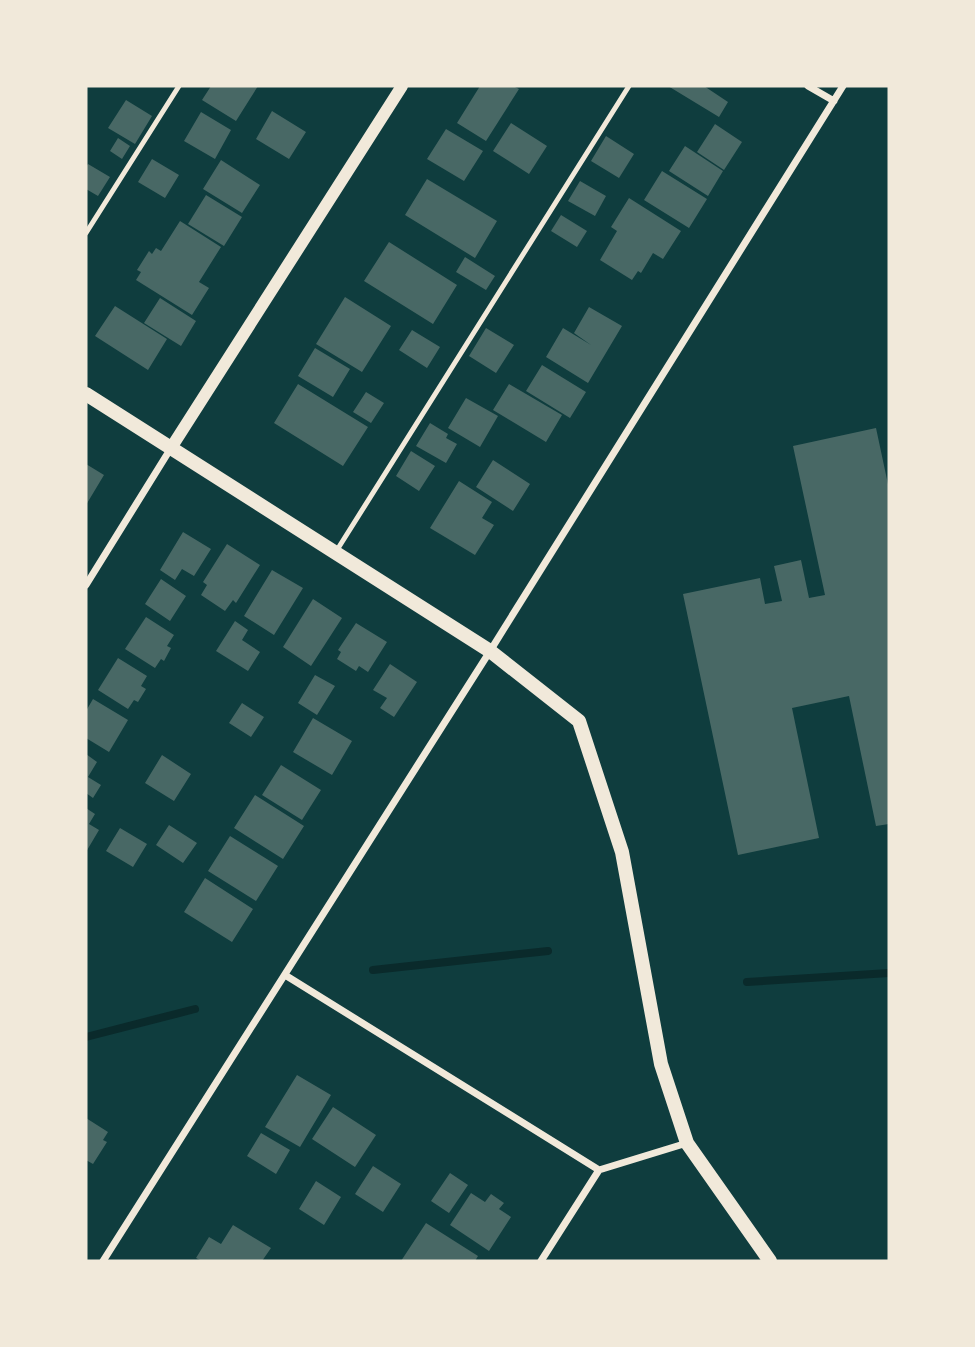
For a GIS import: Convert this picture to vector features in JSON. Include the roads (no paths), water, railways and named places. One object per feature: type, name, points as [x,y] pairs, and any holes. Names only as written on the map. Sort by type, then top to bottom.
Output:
[{"type":"main road","points":[[86,394],[490,651],[579,721],[622,852],[661,1064],[687,1143],[770,1261]]},
{"type":"street","points":[[86,584],[402,86]]},
{"type":"street","points":[[808,86],[834,101]]},
{"type":"street","points":[[103,1261],[490,651],[843,86]]},
{"type":"street","points":[[285,975],[599,1170]]},
{"type":"street","points":[[541,1261],[599,1170],[687,1143]]},
{"type":"lane","points":[[86,233],[179,86]]},
{"type":"lane","points":[[335,552],[629,86]]},
{"type":"waterway","points":[[373,970],[548,951]]},
{"type":"waterway","points":[[747,982],[889,973]]},
{"type":"waterway","points":[[86,1037],[195,1009]]}]
